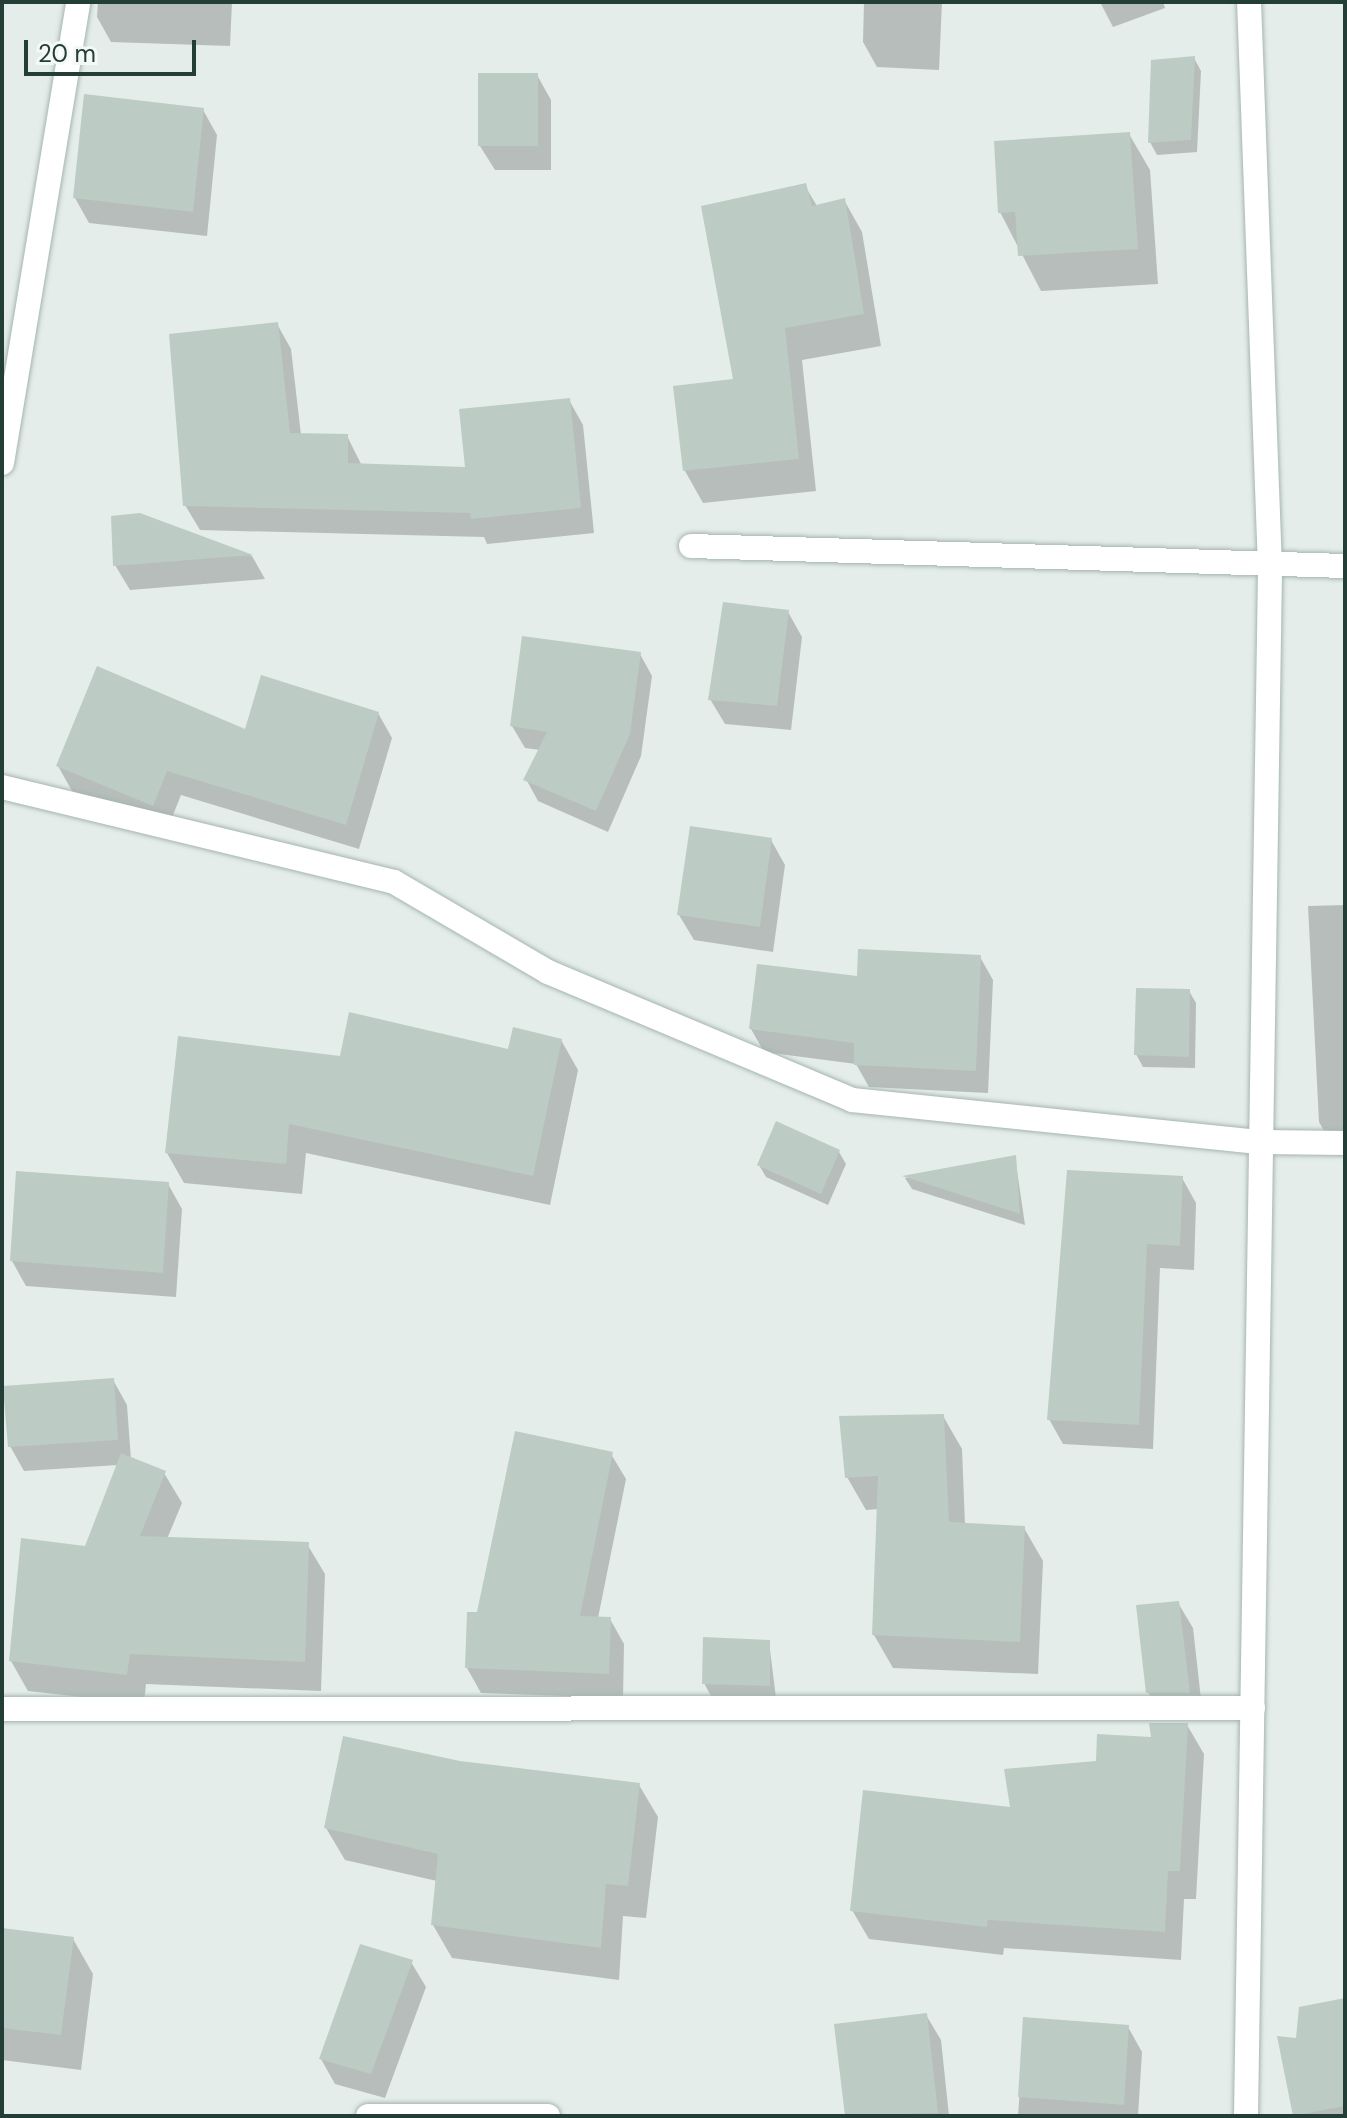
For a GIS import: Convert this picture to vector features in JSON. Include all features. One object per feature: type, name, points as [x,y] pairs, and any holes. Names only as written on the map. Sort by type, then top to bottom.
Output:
[{"type":"street","points":[[2,463],[78,2]]},
{"type":"street","points":[[1246,2116],[1270,568],[1249,2]]},
{"type":"street","points":[[691,546],[1270,568],[1345,566]]},
{"type":"street","points":[[2,787],[394,882],[548,972],[852,1100],[1261,1142],[1345,1143]]},
{"type":"street","points":[[2,1709],[1253,1708]]},
{"type":"street","points":[[368,2116],[548,2116]]},
{"type":"building","points":[[1195,56],[1191,140],[1148,143],[1151,60]]},
{"type":"building","points":[[478,73],[538,73],[538,146],[478,146]]},
{"type":"building","points":[[84,94],[204,108],[193,212],[73,198]]},
{"type":"building","points":[[1130,132],[1138,249],[1018,256],[1015,212],[998,213],[994,141]]},
{"type":"building","points":[[806,183],[812,206],[845,198],[864,314],[785,328],[799,459],[683,471],[673,386],[733,379],[701,206]]},
{"type":"building","points":[[278,322],[290,433],[348,434],[348,463],[465,467],[459,409],[570,398],[581,508],[471,519],[470,513],[183,506],[169,334]]},
{"type":"building","points":[[140,513],[253,555],[113,566],[111,516]]},
{"type":"building","points":[[723,602],[789,610],[777,706],[708,700]]},
{"type":"building","points":[[522,636],[641,652],[630,734],[596,811],[523,780],[547,732],[510,726]]},
{"type":"building","points":[[97,666],[245,729],[261,675],[379,712],[346,825],[167,771],[153,806],[56,766]]},
{"type":"building","points":[[690,826],[772,838],[760,927],[677,915]]},
{"type":"building","points":[[858,949],[981,955],[976,1071],[854,1065],[854,1043],[749,1029],[757,964],[857,976]]},
{"type":"building","points":[[1136,988],[1190,989],[1189,1057],[1134,1055]]},
{"type":"building","points":[[349,1012],[508,1049],[513,1027],[562,1039],[533,1176],[289,1124],[286,1164],[165,1153],[178,1036],[340,1056]]},
{"type":"building","points":[[776,1121],[840,1150],[821,1194],[757,1165]]},
{"type":"building","points":[[1016,1155],[1020,1214],[902,1176]]},
{"type":"building","points":[[1067,1170],[1183,1176],[1180,1246],[1147,1244],[1139,1425],[1047,1420]]},
{"type":"building","points":[[16,1171],[169,1182],[163,1273],[10,1261]]},
{"type":"building","points":[[114,1378],[118,1440],[8,1447],[3,1386]]},
{"type":"building","points":[[944,1414],[949,1522],[1025,1526],[1020,1642],[872,1635],[878,1476],[845,1478],[839,1416]]},
{"type":"building","points":[[515,1431],[613,1452],[580,1616],[611,1617],[609,1674],[465,1668],[467,1612],[477,1612]]},
{"type":"building","points":[[121,1453],[166,1471],[140,1536],[309,1542],[305,1662],[130,1654],[127,1675],[9,1661],[21,1538],[85,1546]]},
{"type":"building","points":[[1179,1601],[1190,1693],[1146,1693],[1136,1605]]},
{"type":"building","points":[[703,1637],[770,1640],[770,1686],[702,1684]]},
{"type":"building","points":[[1149,1723],[1188,1723],[1180,1871],[1168,1871],[1165,1932],[988,1920],[987,1927],[850,1911],[863,1790],[1010,1807],[1004,1769],[1096,1761],[1097,1734],[1151,1737]]},
{"type":"building","points":[[343,1736],[460,1761],[640,1783],[628,1886],[606,1884],[601,1948],[431,1925],[438,1854],[324,1828]]},
{"type":"building","points":[[2,1928],[74,1937],[61,2035],[2,2028]]},
{"type":"building","points":[[360,1944],[413,1960],[371,2074],[319,2059]]},
{"type":"building","points":[[1345,1998],[1345,2106],[1293,2116],[1277,2036],[1296,2038],[1299,2007]]},
{"type":"building","points":[[927,2013],[938,2113],[845,2116],[834,2024]]},
{"type":"building","points":[[1023,2017],[1129,2025],[1124,2105],[1018,2097]]}]
